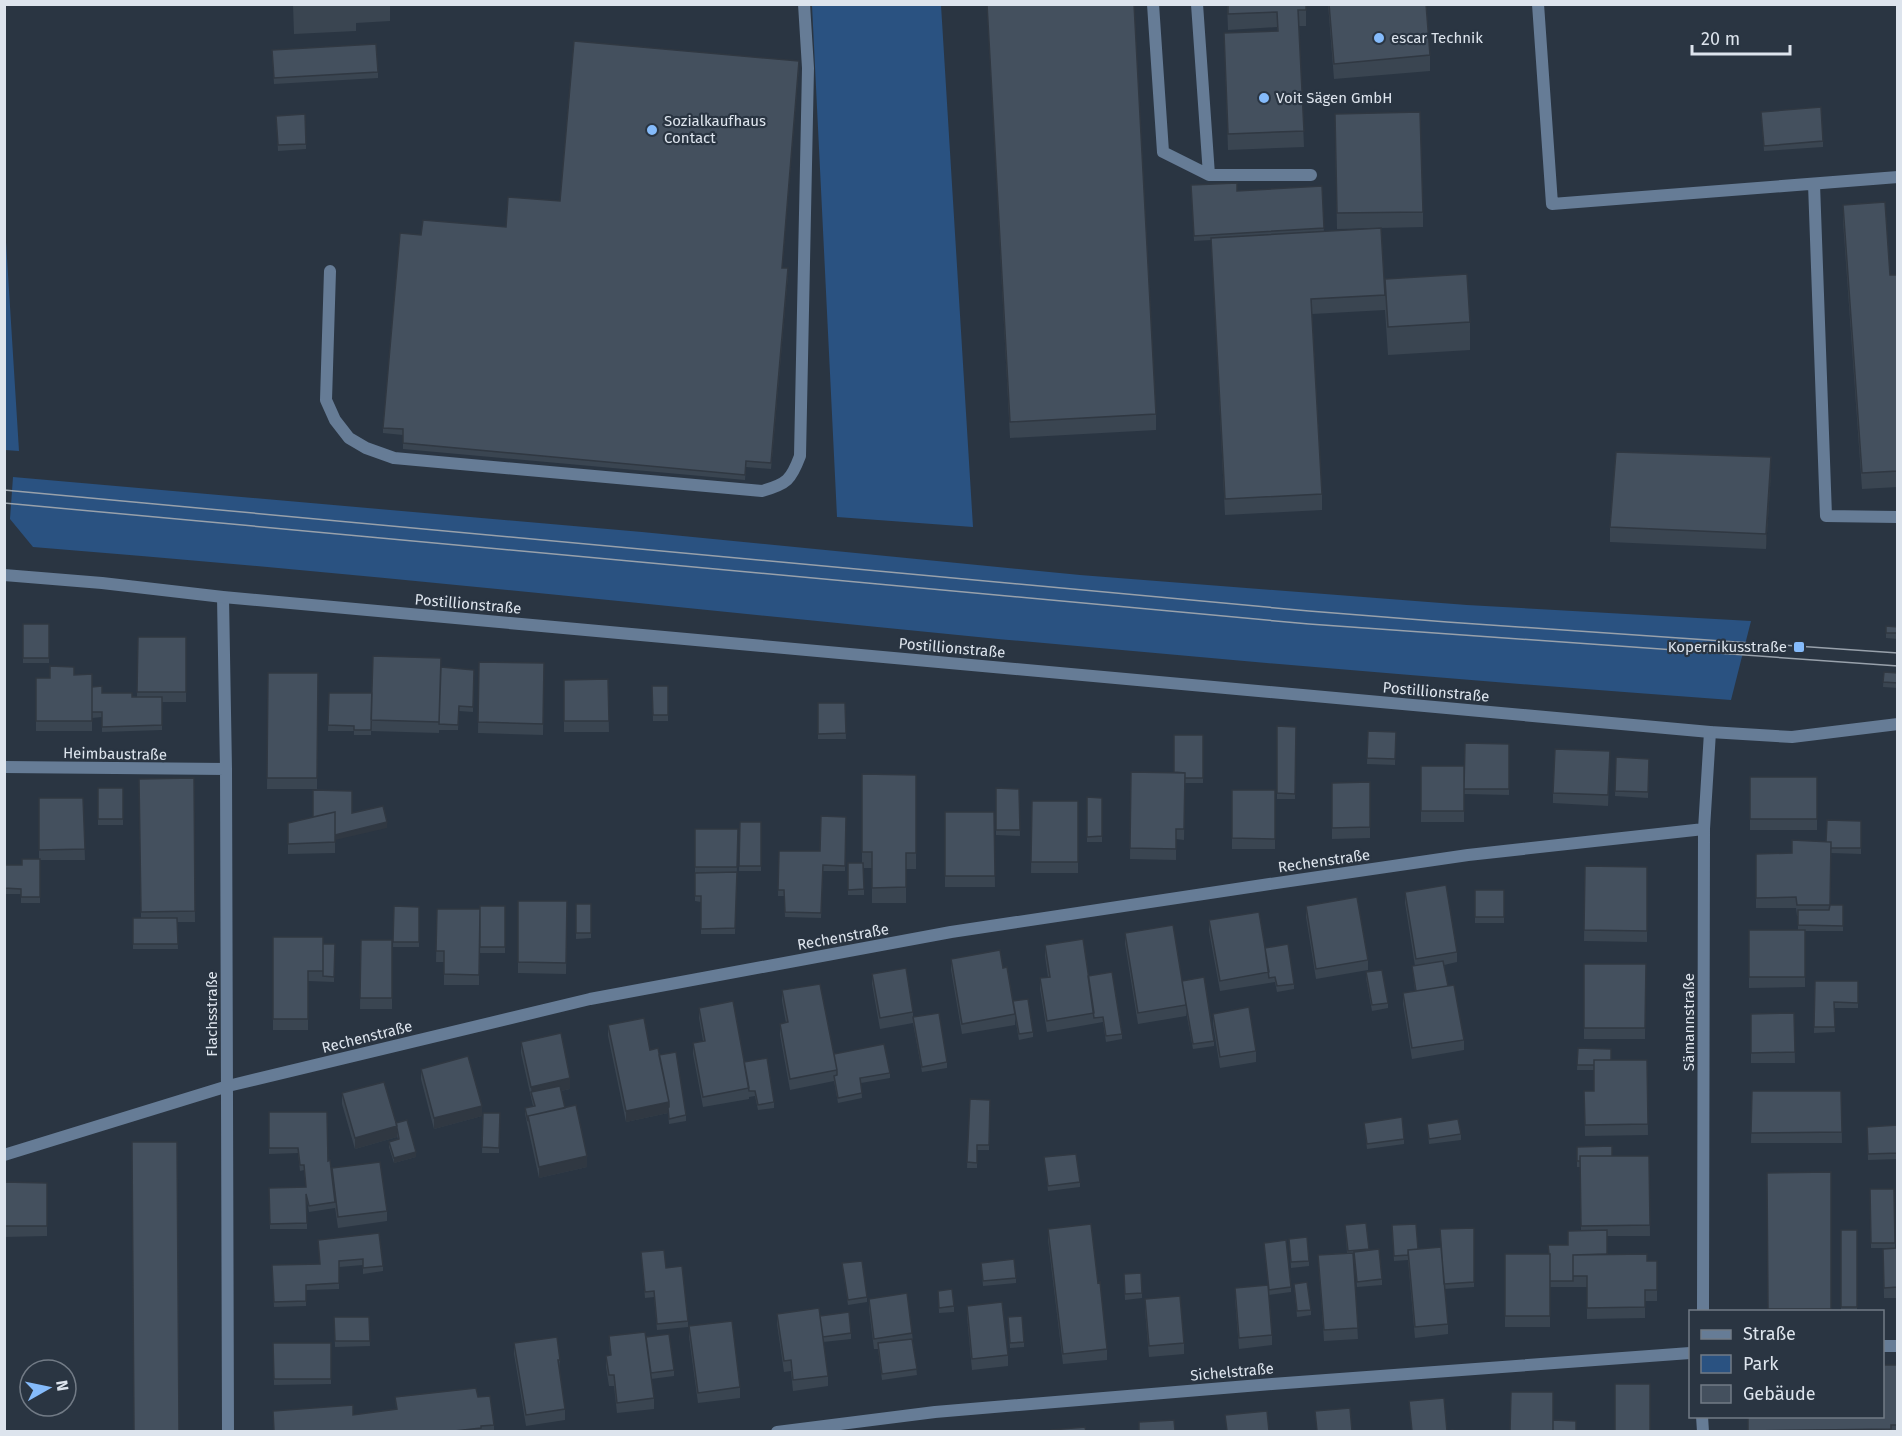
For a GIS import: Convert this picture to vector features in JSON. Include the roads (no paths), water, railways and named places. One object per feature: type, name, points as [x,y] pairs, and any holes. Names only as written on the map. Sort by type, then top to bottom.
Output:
[{"type":"street","points":[[330,271],[326,400],[335,420],[349,438],[366,448],[394,458],[762,491],[781,486],[794,472],[800,456],[808,68],[804,4]]},
{"type":"street","points":[[1153,4],[1163,152],[1209,175],[1311,175]]},
{"type":"street","points":[[1197,4],[1209,175]]},
{"type":"street","points":[[1538,4],[1552,204],[1898,177]]},
{"type":"street","points":[[1814,184],[1826,516],[1898,517]]},
{"type":"street","name":"Postillionstraße","points":[[4,575],[102,583],[223,597],[1710,732],[1792,737],[1898,724]]},
{"type":"street","name":"Flachsstraße","points":[[223,597],[228,1086],[228,1431]]},
{"type":"street","name":"Sämannstraße","points":[[1703,1310],[1704,830],[1710,732]]},
{"type":"street","name":"Heimbaustraße","points":[[4,768],[226,770]]},
{"type":"street","name":"Rechenstraße","points":[[4,1155],[228,1086],[590,999],[951,932],[1468,855],[1704,830]]},
{"type":"street","name":"Sichelstraße","points":[[777,1431],[958,1410],[1689,1353]]},
{"type":"tram line","points":[[4,490],[1309,611],[1898,653]]},
{"type":"tram line","points":[[4,503],[1309,624],[1898,666]]},
{"type":"place","name":"escar Technik","points":[[1379,38]]},
{"type":"place","name":"Voit Sägen GmbH","points":[[1264,98]]},
{"type":"place","name":"Sozialkaufhaus Contact","points":[[652,130]]},
{"type":"place","name":"Kopernikusstraße","points":[[1799,647]]}]
